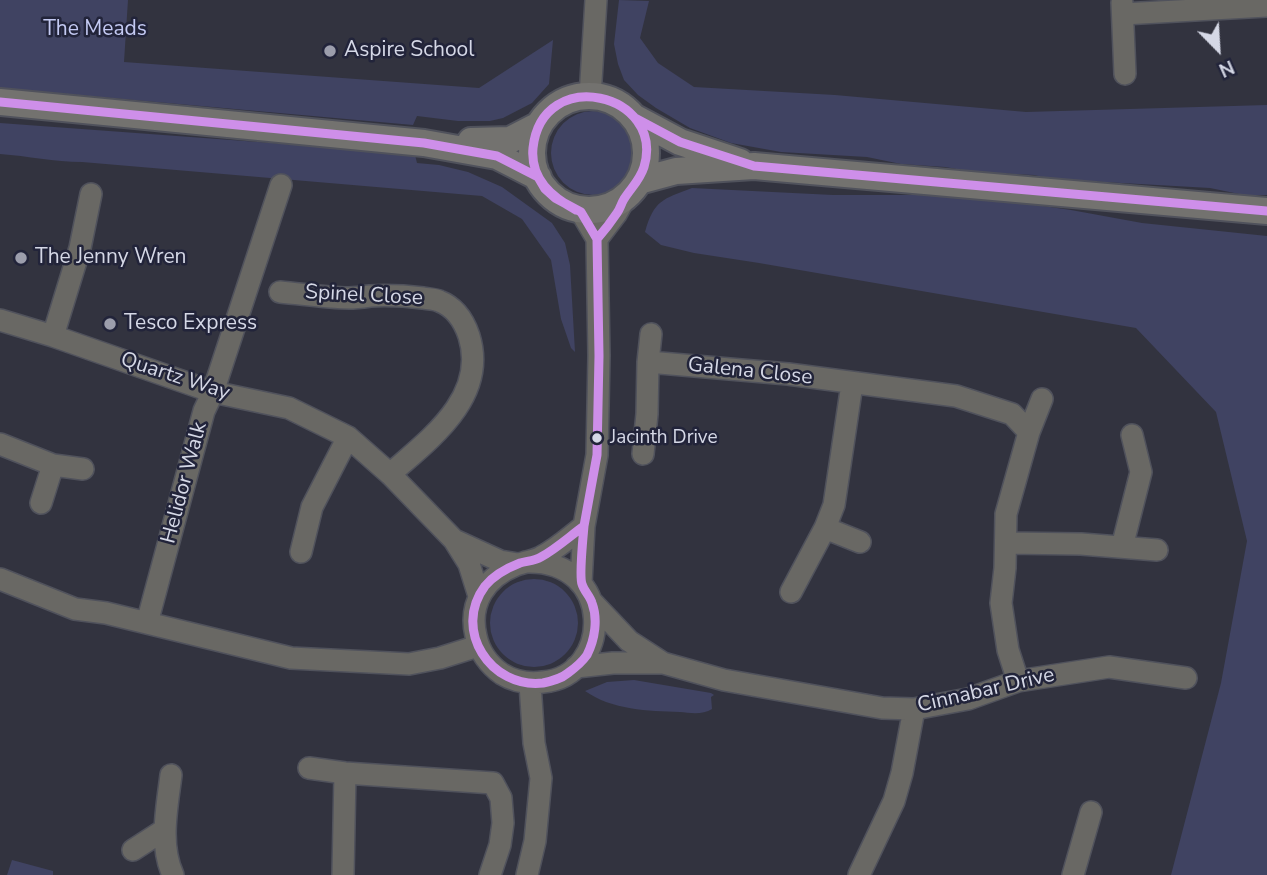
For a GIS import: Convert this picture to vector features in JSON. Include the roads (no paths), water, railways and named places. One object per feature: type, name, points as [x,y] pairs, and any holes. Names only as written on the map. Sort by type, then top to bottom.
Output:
[{"type":"main road","points":[[754,166],[680,142],[635,118],[622,106],[605,97],[568,100],[551,110],[539,125],[533,142],[533,160],[545,189],[566,205],[582,210],[602,207],[632,190],[676,171],[754,166],[1267,211]]},
{"type":"main road","points":[[0,102],[424,143],[497,156],[538,177]]},
{"type":"main road","points":[[632,190],[645,166],[646,149],[643,133],[635,118]]},
{"type":"main road","points":[[424,143],[510,141],[539,125]]},
{"type":"street","points":[[590,97],[596,0]]},
{"type":"street","points":[[1125,74],[1122,7],[1267,6]]},
{"type":"street","name":"Helidor Walk","points":[[147,623],[204,411],[214,393],[281,185]]},
{"type":"street","points":[[597,239],[632,190]]},
{"type":"street","points":[[53,335],[80,248],[91,194]]},
{"type":"street","points":[[566,205],[580,212],[597,239],[597,455],[584,526],[581,583]]},
{"type":"street","name":"Spinel Close","points":[[280,292],[349,298],[372,296],[439,300],[455,311],[465,324],[471,343],[472,368],[460,403],[443,427],[390,474]]},
{"type":"street","name":"Quartz Way","points":[[1,323],[53,335],[214,393],[289,408],[348,437],[390,474],[454,540],[469,564],[480,596]]},
{"type":"street","points":[[643,454],[651,334]]},
{"type":"street","name":"Galena Close","points":[[648,362],[788,374],[956,396],[1012,414],[1029,432]]},
{"type":"street","points":[[791,592],[825,528],[834,505],[852,384]]},
{"type":"street","points":[[1018,681],[1008,650],[1001,603],[1006,514],[1029,432],[1042,399]]},
{"type":"street","points":[[1122,547],[1140,471],[1132,435]]},
{"type":"street","points":[[301,552],[312,508],[348,437]]},
{"type":"street","points":[[0,444],[53,464],[83,469]]},
{"type":"street","points":[[41,503],[53,464]]},
{"type":"street","points":[[522,563],[540,562],[570,573],[581,583],[592,602],[594,634],[586,656],[563,677],[548,682],[521,682],[492,667],[478,646],[473,625],[474,611],[486,585],[496,575],[522,563],[540,558],[584,526]]},
{"type":"street","points":[[825,528],[860,542]]},
{"type":"street","name":"Quartz Way","points":[[454,540],[500,561],[522,563]]},
{"type":"street","points":[[1006,543],[1081,544],[1157,550]]},
{"type":"street","points":[[0,579],[75,609],[106,613],[291,658],[409,664],[440,659],[478,646]]},
{"type":"street","name":"Cinnabar Drive","points":[[592,602],[629,640],[663,663]]},
{"type":"street","name":"Cinnabar Drive","points":[[576,667],[613,663],[663,663],[724,680],[882,708],[914,709],[968,699],[1018,681],[1108,667],[1186,678]]},
{"type":"street","points":[[527,875],[535,841],[541,778],[534,743],[530,684]]},
{"type":"street","points":[[859,875],[894,801],[914,709]]},
{"type":"street","points":[[309,768],[493,783],[501,798],[503,823],[500,845],[490,875]]},
{"type":"street","points":[[343,875],[345,773]]},
{"type":"street","points":[[171,775],[164,830],[173,875]]},
{"type":"street","points":[[1073,875],[1091,812]]},
{"type":"street","points":[[133,850],[164,830]]},
{"type":"place","name":"Aspire School","points":[[330,51]]},
{"type":"place","name":"The Jenny Wren","points":[[21,258]]},
{"type":"place","name":"Tesco Express","points":[[110,324]]},
{"type":"place","name":"Jacinth Drive","points":[[597,438]]},
{"type":"park label","name":"The Meads","points":[[95,30]]}]
